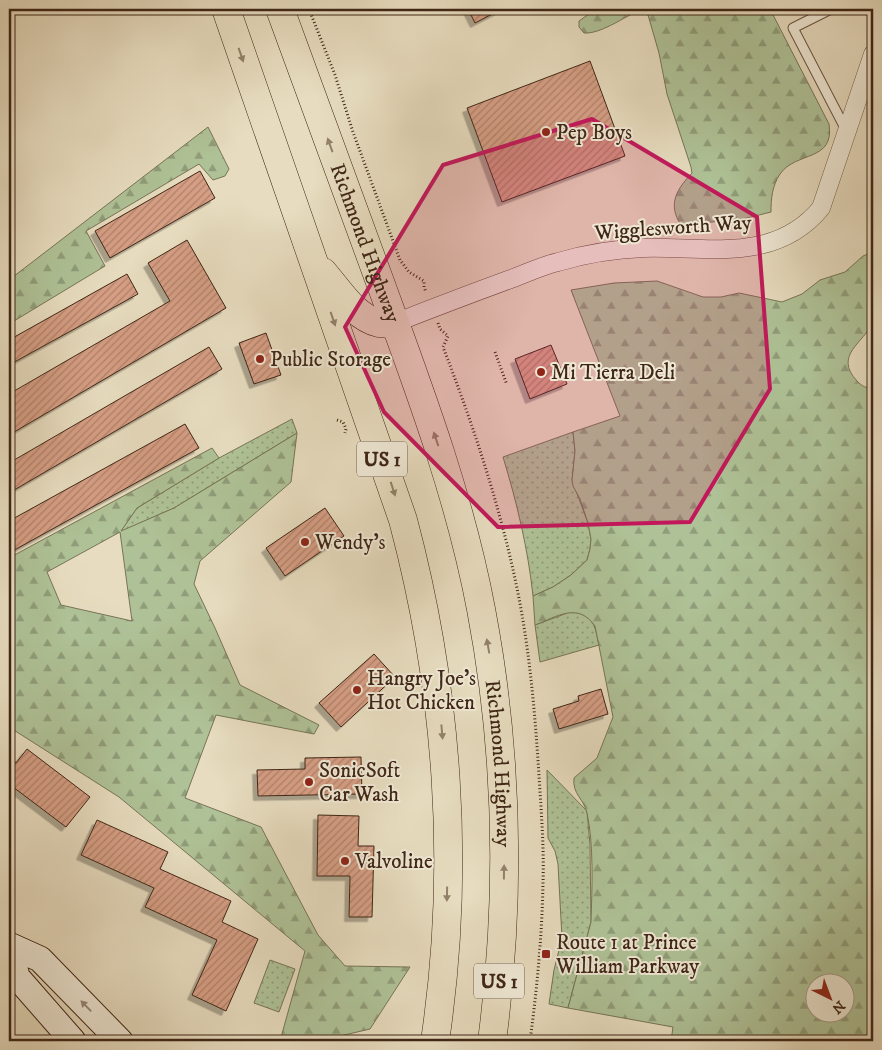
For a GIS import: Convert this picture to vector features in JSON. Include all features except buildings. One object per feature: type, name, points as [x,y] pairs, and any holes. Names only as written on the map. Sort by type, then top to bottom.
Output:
[{"type":"main road","name":"US 1","points":[[226,9],[403,520],[430,638],[442,732],[448,832],[444,965],[435,1041]]},
{"type":"main road","name":"Richmond Highway","points":[[280,9],[440,450],[467,542],[481,607],[495,695],[504,826],[503,921],[492,1041]]},
{"type":"main road","points":[[311,257],[357,311],[376,322],[395,322]]},
{"type":"street","name":"Wigglesworth Way","points":[[395,322],[558,262],[600,253],[643,248],[730,250],[776,240],[799,228],[814,217],[821,208],[873,54]]},
{"type":"street","points":[[9,945],[17,977],[73,1041]]},
{"type":"street","points":[[9,945],[40,958],[120,1041]]},
{"type":"lane","points":[[831,9],[793,28],[847,131]]},
{"type":"path","points":[[309,9],[335,75],[353,132],[400,260],[409,272],[424,281],[424,287]]},
{"type":"path","points":[[440,329],[448,336],[443,347],[467,409],[498,513],[517,591],[531,678],[539,766],[543,882],[538,968],[530,1041]]},
{"type":"path","points":[[495,352],[507,385]]},
{"type":"path","points":[[337,420],[343,422],[346,429],[345,434]]},
{"type":"highlighted area","points":[[592,119],[757,217],[770,389],[690,522],[498,527],[384,412],[345,327],[443,165]]},
{"type":"green space","points":[[596,9],[770,9],[829,124],[829,136],[826,145],[813,155],[787,167],[780,174],[772,193],[771,212],[743,219],[681,225],[674,204],[678,191],[692,173],[667,94],[659,53],[648,15],[636,12],[604,29],[584,33],[579,27],[579,21]]},
{"type":"green space","points":[[208,127],[229,169],[225,176],[213,180],[199,164],[86,231],[105,266],[9,324],[9,280]]},
{"type":"green space","points":[[868,254],[873,256],[873,322],[849,356],[848,364],[850,372],[862,386],[873,387],[873,1041],[671,1041],[673,1027],[568,1008],[591,922],[592,896],[592,853],[589,826],[587,813],[576,792],[574,778],[597,758],[613,717],[595,626],[582,614],[575,613],[560,615],[535,625],[533,596],[553,587],[571,575],[587,560],[590,549],[591,539],[588,523],[572,480],[575,451],[573,432],[620,416],[571,290],[614,283],[657,281],[703,297],[721,297],[739,293],[782,302],[802,294],[820,280],[845,272],[863,256]]},
{"type":"green space","points":[[292,419],[297,433],[174,508],[120,532],[137,508],[219,458]]},
{"type":"green space","points":[[573,432],[575,451],[572,480],[588,523],[591,539],[590,549],[587,560],[571,575],[553,587],[533,596],[521,526],[503,457]]},
{"type":"green space","points":[[297,433],[291,482],[200,561],[194,584],[240,685],[319,725],[314,734],[216,715],[185,798],[261,827],[318,935],[345,966],[410,967],[370,1029],[319,1041],[280,1041],[305,951],[119,797],[9,727],[9,558],[212,448],[219,458],[137,508],[121,531],[174,508]],"holes":[[[120,532],[132,621],[61,605],[47,572]]]},
{"type":"green space","points":[[570,612],[584,615],[592,621],[599,645],[540,662],[535,625]]},
{"type":"green space","points":[[547,770],[587,811],[590,845],[591,922],[568,1008],[549,1004],[554,970],[562,938],[558,864],[555,851],[548,838]]},
{"type":"green space","points":[[270,960],[295,969],[279,1012],[254,1003]]},
{"type":"place","name":"Pep Boys","points":[[546,132]]},
{"type":"place","name":"Public Storage","points":[[260,359]]},
{"type":"place","name":"Mi Tierra Deli","points":[[541,372]]},
{"type":"place","name":"Wendy's","points":[[305,542]]},
{"type":"place","name":"Hangry Joe's Hot Chicken","points":[[357,690]]},
{"type":"place","name":"SonicSoft Car Wash","points":[[309,782]]},
{"type":"place","name":"Valvoline","points":[[345,861]]},
{"type":"place","name":"Route 1 at Prince William Parkway","points":[[546,954]]}]
